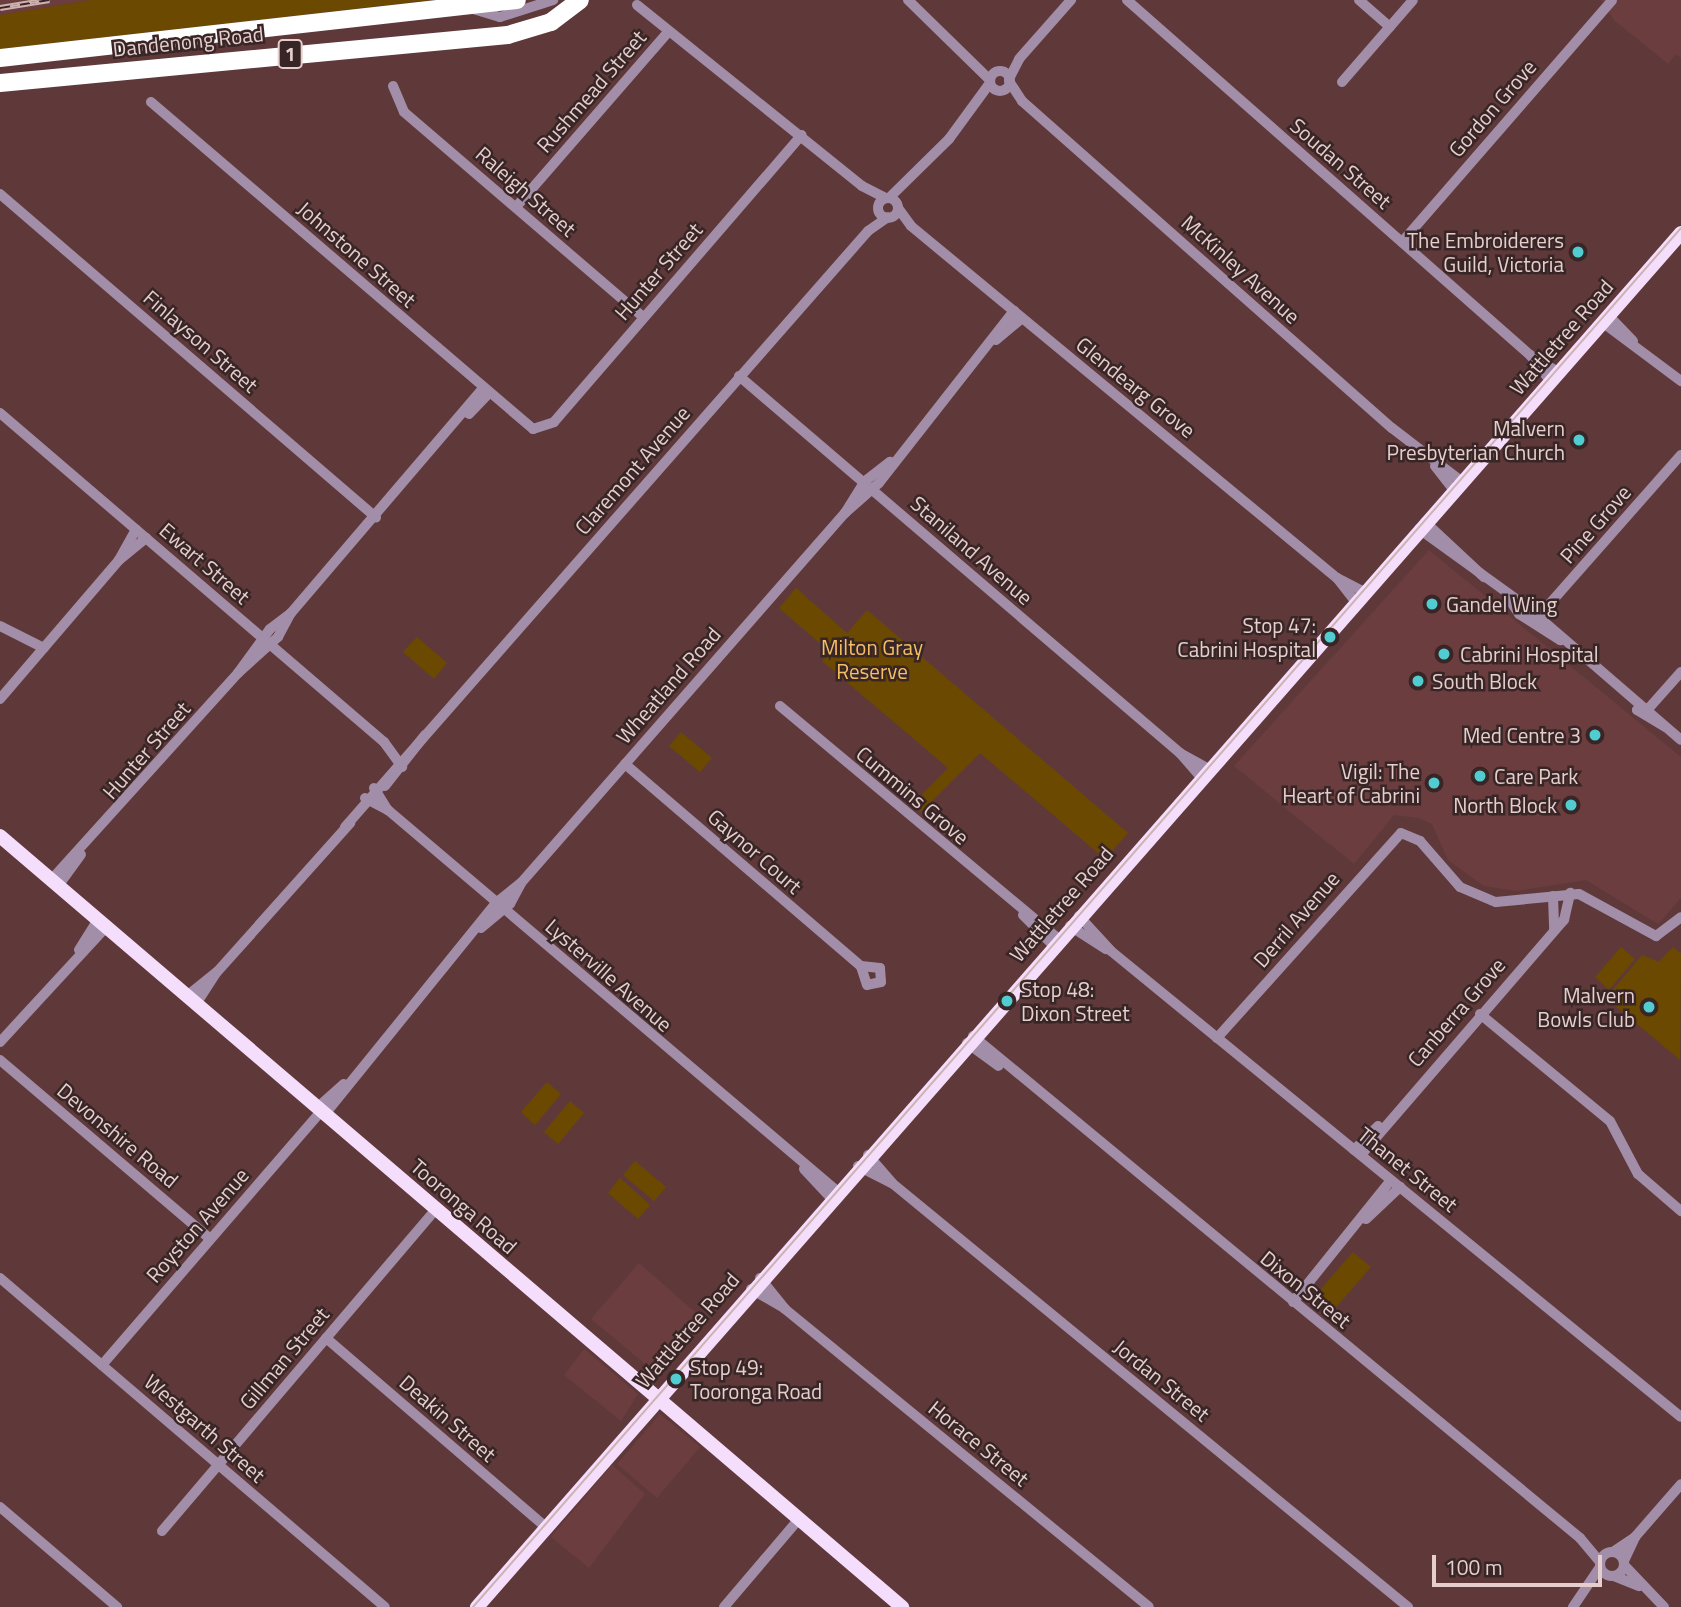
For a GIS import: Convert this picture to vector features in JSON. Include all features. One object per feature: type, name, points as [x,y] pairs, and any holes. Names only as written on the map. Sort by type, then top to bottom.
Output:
[{"type":"highway","name":"Dandenong Road","points":[[0,58],[516,0]]},
{"type":"highway","name":"Dandenong Road","points":[[0,83],[508,35],[556,9],[580,0]]},
{"type":"main road","name":"Wattletree Road","points":[[477,1607],[755,1284],[1681,233]]},
{"type":"main road","name":"Tooronga Road","points":[[0,836],[902,1607]]},
{"type":"street","points":[[468,7],[500,18],[556,9],[590,0]]},
{"type":"street","points":[[908,0],[978,62],[995,86]]},
{"type":"street","points":[[637,5],[802,135],[889,211],[907,186],[1071,0]]},
{"type":"street","name":"Soudan Street","points":[[1127,0],[1554,377]]},
{"type":"street","points":[[1359,0],[1390,27]]},
{"type":"street","points":[[1342,82],[1413,0]]},
{"type":"street","name":"Gordon Grove","points":[[1402,242],[1612,0]]},
{"type":"street","name":"Rushmead Street","points":[[516,208],[668,31]]},
{"type":"street","points":[[978,62],[1005,76]]},
{"type":"street","points":[[995,86],[1005,76]]},
{"type":"street","name":"McKinley Avenue","points":[[1005,76],[1022,100],[1458,485]]},
{"type":"street","name":"Raleigh Street","points":[[393,86],[404,112],[643,317]]},
{"type":"street","name":"McKinley Avenue","points":[[995,86],[1022,100]]},
{"type":"street","name":"Johnstone Street","points":[[151,102],[521,424],[540,429]]},
{"type":"street","name":"Hunter Street","points":[[540,429],[643,317],[802,135]]},
{"type":"street","points":[[862,186],[888,198],[907,186]]},
{"type":"street","name":"Finlayson Street","points":[[0,194],[376,517]]},
{"type":"street","name":"Claremont Avenue","points":[[192,1000],[739,376],[889,211],[888,198]]},
{"type":"street","name":"Glendearg Grove","points":[[889,211],[911,226],[1360,597]]},
{"type":"street","name":"Wheatland Road","points":[[321,1111],[1018,315]]},
{"type":"street","points":[[1605,318],[1681,381]]},
{"type":"street","name":"Staniland Avenue","points":[[739,376],[1205,773]]},
{"type":"street","name":"Hunter Street","points":[[54,883],[486,391]]},
{"type":"street","name":"Ewart Street","points":[[0,413],[384,742],[408,755]]},
{"type":"street","name":"Pine Grove","points":[[1538,617],[1681,455]]},
{"type":"street","points":[[1422,526],[1509,599],[1538,617],[1560,640],[1681,740]]},
{"type":"street","points":[[119,560],[136,529]]},
{"type":"street","points":[[0,699],[119,560],[146,538]]},
{"type":"street","points":[[1509,599],[1519,614],[1560,640]]},
{"type":"street","points":[[0,626],[44,648]]},
{"type":"street","points":[[22,639],[35,659]]},
{"type":"street","points":[[1643,709],[1681,672]]},
{"type":"street","name":"Cummins Grove","points":[[780,706],[1056,942]]},
{"type":"street","name":"Ewart Street","points":[[384,742],[399,765]]},
{"type":"street","name":"Gaynor Court","points":[[625,764],[861,966]]},
{"type":"street","name":"Lysterville Avenue","points":[[377,790],[388,810]]},
{"type":"street","name":"Lysterville Avenue","points":[[368,801],[388,810],[834,1195]]},
{"type":"street","name":"Derril Avenue","points":[[1217,1038],[1394,838],[1408,834],[1450,879],[1483,898],[1510,904],[1553,896]]},
{"type":"street","points":[[1554,930],[1553,896],[1570,894],[1594,898],[1656,936],[1681,917]]},
{"type":"street","name":"Canberra Grove","points":[[1357,1152],[1567,916],[1570,894]]},
{"type":"street","name":"Thanet Street","points":[[1074,921],[1681,1417]]},
{"type":"street","points":[[0,1042],[102,923]]},
{"type":"street","points":[[1480,1014],[1610,1121],[1638,1174],[1680,1207]]},
{"type":"street","name":"Dixon Street","points":[[970,1039],[1605,1558]]},
{"type":"street","name":"Devonshire Road","points":[[0,1060],[210,1239]]},
{"type":"street","name":"Royston Avenue","points":[[102,1365],[321,1111]]},
{"type":"street","name":"Jordan Street","points":[[869,1155],[892,1183],[1408,1607]]},
{"type":"street","name":"Jordan Street","points":[[858,1167],[892,1183]]},
{"type":"street","points":[[1293,1302],[1396,1183]]},
{"type":"street","name":"Gillman Street","points":[[162,1531],[436,1209]]},
{"type":"street","name":"Westgarth Street","points":[[0,1278],[385,1607]]},
{"type":"street","name":"Horace Street","points":[[755,1284],[1149,1607]]},
{"type":"street","name":"Deakin Street","points":[[326,1338],[546,1527]]},
{"type":"street","points":[[1573,1607],[1587,1591],[1605,1558],[1635,1537],[1681,1484]]},
{"type":"street","points":[[0,1507],[117,1607]]},
{"type":"street","points":[[724,1607],[799,1519]]},
{"type":"street","points":[[1587,1591],[1612,1576],[1624,1563],[1635,1537]]},
{"type":"street","points":[[1605,1558],[1624,1563],[1639,1586],[1664,1607]]},
{"type":"street","points":[[1605,1558],[1612,1576],[1639,1586]]},
{"type":"shaded area","points":[[0,0],[90,0],[0,15]]},
{"type":"shaded area","points":[[1601,0],[1681,0],[1681,58],[1676,54],[1668,64],[1614,20]]},
{"type":"shaded area","name":"Cabrini Hospital","points":[[1429,550],[1681,757],[1681,898],[1658,924],[1586,880],[1516,891],[1484,886],[1448,860],[1432,824],[1419,818],[1394,815],[1354,864],[1234,766]]},
{"type":"shaded area","points":[[639,1263],[704,1320],[657,1374],[591,1319]]},
{"type":"shaded area","points":[[584,1349],[638,1394],[621,1421],[564,1375]]},
{"type":"shaded area","points":[[660,1414],[700,1447],[657,1498],[617,1464]]},
{"type":"shaded area","points":[[612,1465],[645,1494],[589,1568],[551,1537]]},
{"type":"green space","points":[[90,0],[432,0],[0,49],[0,15]]},
{"type":"green space","name":"Milton Gray Reserve","points":[[796,588],[847,633],[867,610],[1128,833],[1105,859],[980,753],[921,812],[912,805],[948,768],[822,661],[830,652],[779,608]]},
{"type":"green space","points":[[417,637],[447,663],[434,679],[403,652]]},
{"type":"green space","points":[[681,732],[712,758],[700,772],[669,746]]},
{"type":"green space","points":[[1621,947],[1635,959],[1609,990],[1595,977]]},
{"type":"green space","name":"Malvern Bowls Club","points":[[1673,947],[1681,954],[1680,1060],[1606,998],[1642,955],[1659,962]]},
{"type":"green space","points":[[547,1082],[561,1094],[535,1125],[521,1112]]},
{"type":"green space","points":[[570,1101],[584,1113],[558,1144],[544,1132]]},
{"type":"green space","points":[[635,1161],[666,1187],[654,1201],[623,1175]]},
{"type":"green space","points":[[620,1178],[650,1205],[638,1219],[608,1193]]},
{"type":"green space","points":[[1353,1252],[1371,1267],[1331,1313],[1313,1298]]},
{"type":"tram line","points":[[473,1607],[1681,228]]},
{"type":"railway","points":[[0,8],[49,0]]},
{"type":"place","name":"The Embroiderers Guild, Victoria","points":[[1578,252]]},
{"type":"place","name":"Malvern Presbyterian Church","points":[[1579,440]]},
{"type":"place","name":"Gandel Wing","points":[[1432,604]]},
{"type":"place","name":"Stop 47: Cabrini Hospital","points":[[1330,637]]},
{"type":"place","name":"Cabrini Hospital","points":[[1444,654]]},
{"type":"place","name":"South Block","points":[[1418,681]]},
{"type":"place","name":"Med Centre 3","points":[[1595,735]]},
{"type":"place","name":"Care Park","points":[[1480,776]]},
{"type":"place","name":"Vigil: The Heart of Cabrini","points":[[1434,783]]},
{"type":"place","name":"North Block","points":[[1571,805]]},
{"type":"place","name":"Stop 48: Dixon Street","points":[[1007,1001]]},
{"type":"place","name":"Malvern Bowls Club","points":[[1649,1007]]},
{"type":"place","name":"Stop 49: Tooronga Road","points":[[676,1379]]}]
